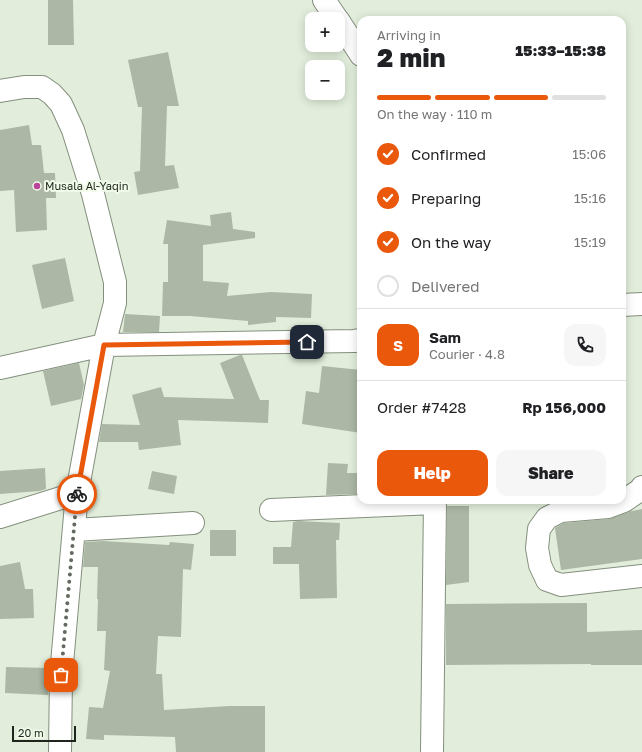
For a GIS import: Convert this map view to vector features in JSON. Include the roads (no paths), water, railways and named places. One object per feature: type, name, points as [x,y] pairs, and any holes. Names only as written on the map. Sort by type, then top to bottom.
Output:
[{"type":"street","points":[[324,0],[332,12]]},
{"type":"street","points":[[345,30],[357,48]]},
{"type":"street","points":[[0,91],[24,86],[42,87],[52,94],[61,104],[73,130],[93,194],[115,282],[115,303],[104,345],[77,493],[61,675],[60,752]]},
{"type":"street","points":[[626,305],[642,304]]},
{"type":"street","points":[[0,368],[104,345],[357,341]]},
{"type":"street","points":[[626,500],[642,487]]},
{"type":"street","points":[[0,517],[77,493]]},
{"type":"street","points":[[271,510],[388,504]]},
{"type":"street","points":[[427,504],[432,752]]},
{"type":"street","points":[[616,504],[608,507],[561,511],[547,518],[539,529],[537,548],[540,565],[547,580],[561,585],[642,576]]},
{"type":"street","points":[[74,530],[193,523]]},
{"type":"place","name":"Musala Al-Yaqin","points":[[37,186]]}]
